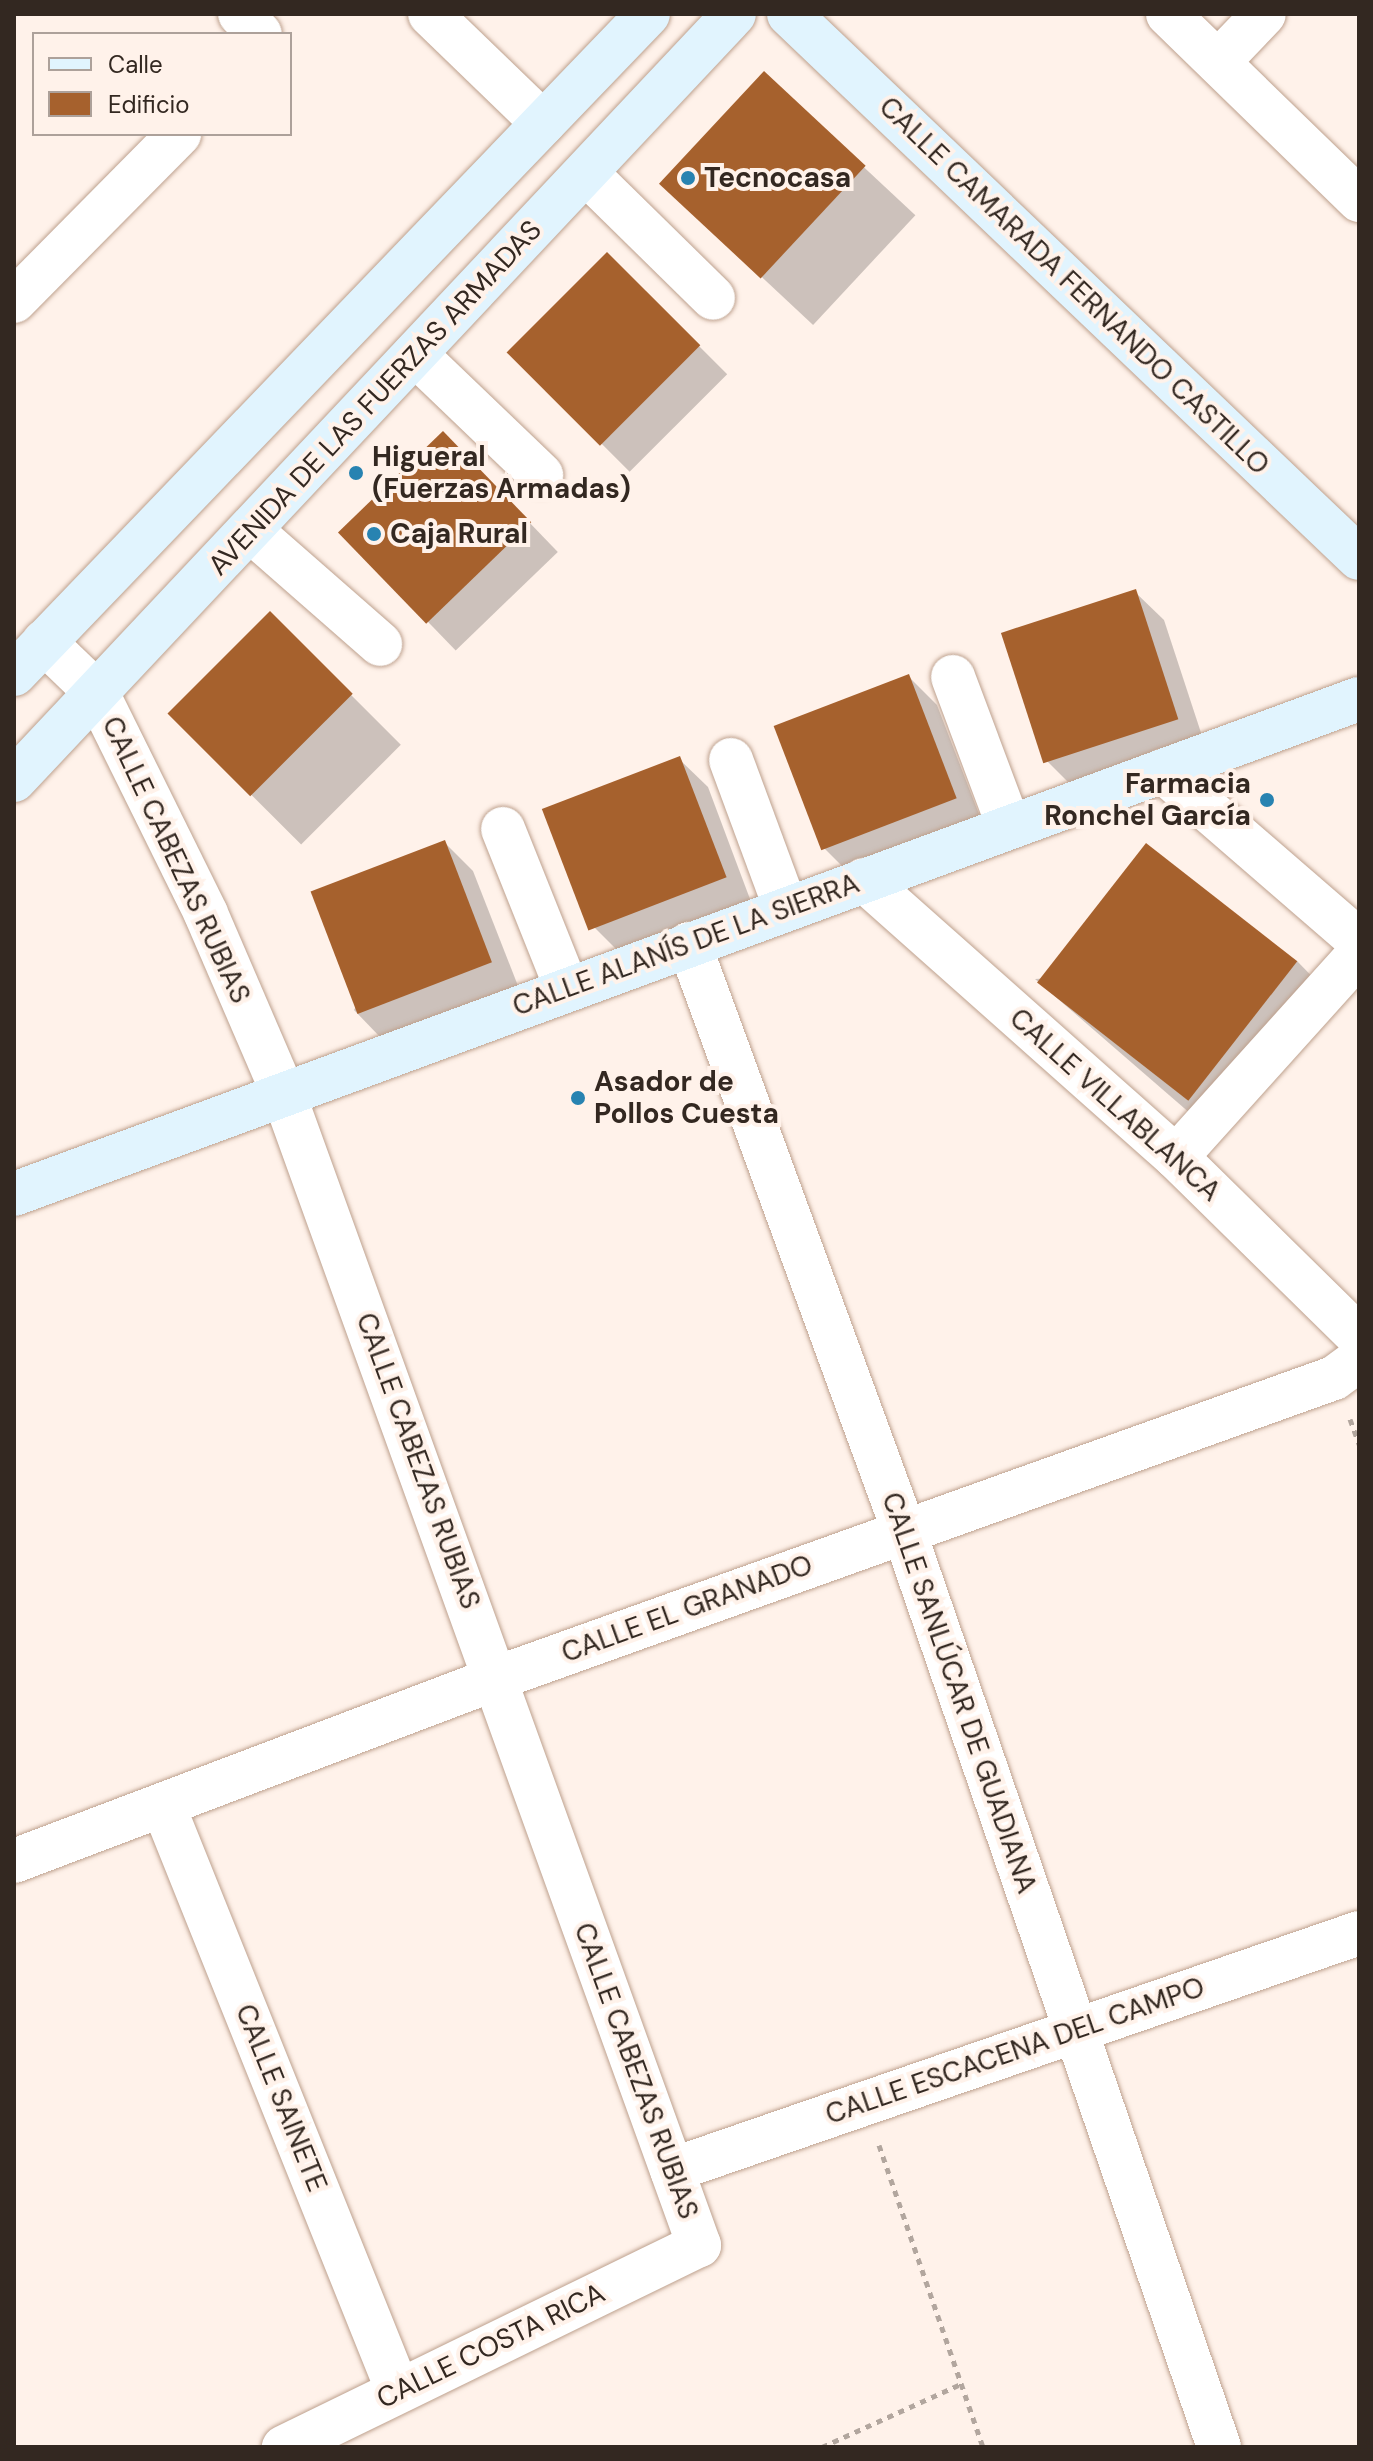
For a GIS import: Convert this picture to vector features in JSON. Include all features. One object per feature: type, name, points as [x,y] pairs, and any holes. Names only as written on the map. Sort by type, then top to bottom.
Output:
[{"type":"street","points":[[240,14],[258,32]]},
{"type":"street","points":[[269,32],[285,14]]},
{"type":"street","points":[[430,14],[543,123]]},
{"type":"street","points":[[14,674],[648,14]]},
{"type":"street","name":"AVENIDA DE LAS FUERZAS ARMADAS","points":[[15,777],[734,14]]},
{"type":"street","name":"CALLE CAMARADA FERNANDO CASTILLO","points":[[789,14],[1359,558]]},
{"type":"street","points":[[1168,14],[1359,200]]},
{"type":"street","points":[[1218,62],[1264,14]]},
{"type":"street","points":[[17,292],[177,136]]},
{"type":"street","points":[[586,173],[713,298]]},
{"type":"street","points":[[415,354],[541,475]]},
{"type":"street","points":[[250,530],[380,644]]},
{"type":"street","name":"CALLE CABEZAS RUBIAS","points":[[44,642],[97,693],[206,914],[284,1095],[497,1678],[699,2245]]},
{"type":"street","points":[[953,677],[1009,827]]},
{"type":"street","name":"CALLE ALANÍS DE LA SIERRA","points":[[14,1194],[1359,699]]},
{"type":"street","points":[[731,760],[786,909]]},
{"type":"street","points":[[1163,771],[1359,941]]},
{"type":"street","points":[[503,829],[567,989]]},
{"type":"street","name":"CALLE VILLABLANCA","points":[[864,880],[1176,1157],[1359,1337]]},
{"type":"street","name":"CALLE SANLÚCAR DE GUADIANA","points":[[689,944],[904,1531],[1219,2447]]},
{"type":"street","points":[[1176,1157],[1359,954]]},
{"type":"street","name":"CALLE EL GRANADO","points":[[14,1861],[497,1678],[1334,1378],[1359,1360]]},
{"type":"street","name":"CALLE SAINETE","points":[[163,1805],[398,2391]]},
{"type":"street","name":"CALLE ESCACENA DEL CAMPO","points":[[672,2170],[1359,1933]]},
{"type":"street","name":"CALLE COSTA RICA","points":[[284,2447],[699,2245]]},
{"type":"path","points":[[1347,1410],[1359,1444]]},
{"type":"path","points":[[878,2142],[983,2447]]},
{"type":"path","points":[[822,2447],[961,2384]]},
{"type":"building","points":[[764,71],[866,166],[761,278],[659,184]]},
{"type":"building","points":[[607,252],[700,345],[600,446],[507,352]]},
{"type":"building","points":[[443,431],[531,522],[426,624],[338,532]]},
{"type":"building","points":[[1136,589],[1178,719],[1043,763],[1001,633]]},
{"type":"building","points":[[270,611],[353,694],[250,796],[167,714]]},
{"type":"building","points":[[909,674],[957,798],[821,850],[774,726]]},
{"type":"building","points":[[680,756],[727,877],[588,930],[542,809]]},
{"type":"building","points":[[445,840],[492,962],[358,1014],[311,892]]},
{"type":"building","points":[[1146,843],[1297,961],[1188,1101],[1037,982]]},
{"type":"place","name":"Tecnocasa","points":[[688,178]]},
{"type":"place","name":"Higueral (Fuerzas Armadas)","points":[[356,473]]},
{"type":"place","name":"Caja Rural","points":[[374,534]]},
{"type":"place","name":"Farmacia Ronchel García","points":[[1267,800]]},
{"type":"place","name":"Asador de Pollos Cuesta","points":[[578,1098]]}]
